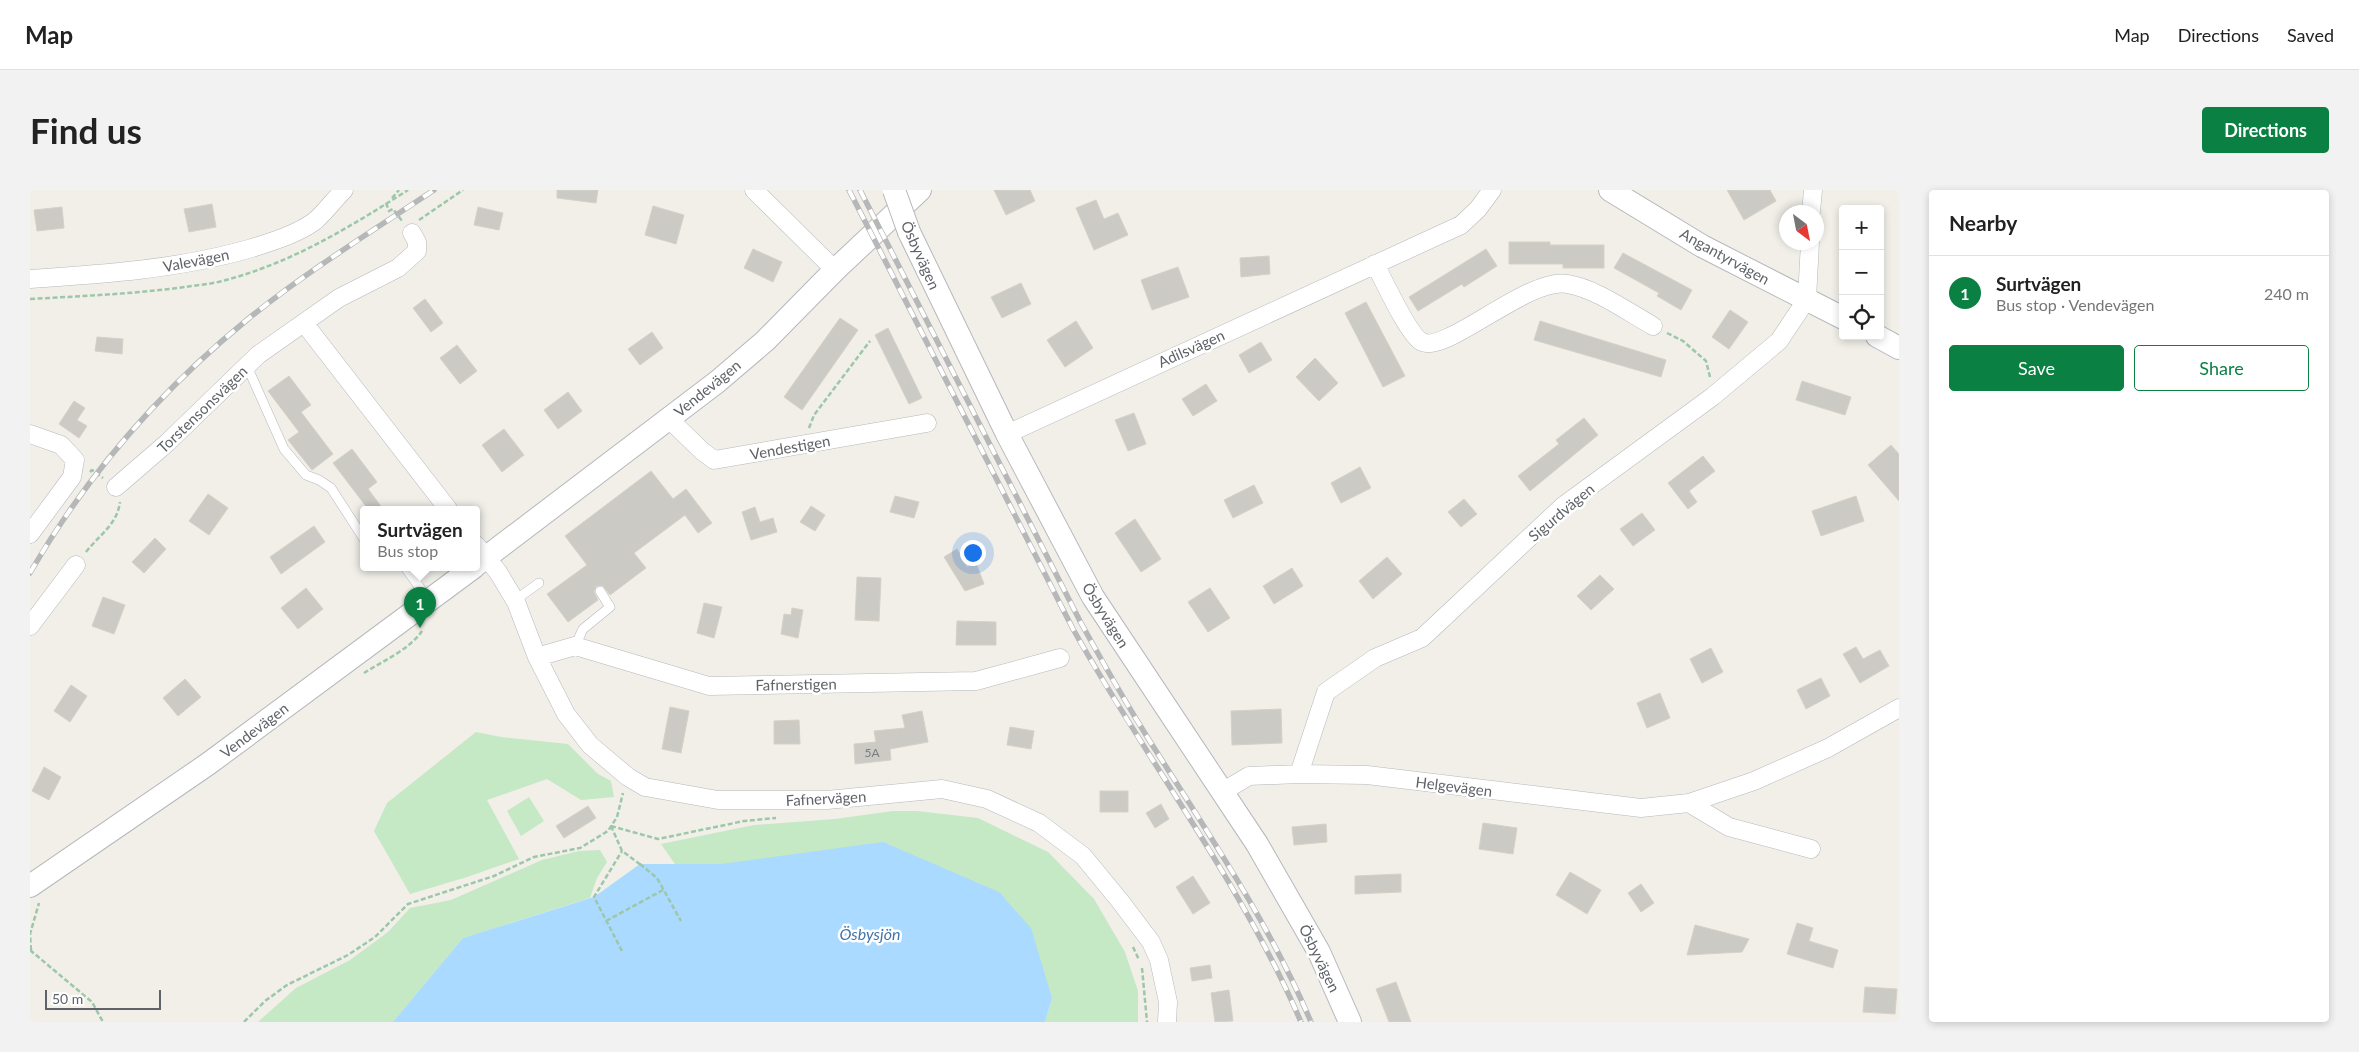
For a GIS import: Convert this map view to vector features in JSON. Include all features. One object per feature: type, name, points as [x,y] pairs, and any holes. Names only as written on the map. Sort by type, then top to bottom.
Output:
[{"type":"street","name":"Valevägen","points":[[30,279],[151,269],[234,253],[272,242],[295,232],[315,220],[344,190]]},
{"type":"street","points":[[754,190],[835,270]]},
{"type":"street","name":"Ösbyvägen","points":[[894,190],[909,232],[1007,434],[1093,597],[1257,844],[1319,952],[1350,1022]]},
{"type":"street","name":"Vendevägen","points":[[480,558],[717,382],[765,341],[835,270],[920,190]]},
{"type":"street","name":"Adilsvägen","points":[[1007,434],[1460,225],[1478,209],[1492,190]]},
{"type":"street","name":"Angantyrvägen","points":[[1610,190],[1702,246],[1839,316]]},
{"type":"street","points":[[1812,205],[1813,190]]},
{"type":"street","name":"Torstensonsvägen","points":[[116,488],[258,355],[339,298],[398,268],[417,251],[417,242],[413,228]]},
{"type":"street","points":[[1807,299],[1810,250]]},
{"type":"street","points":[[1375,264],[1412,334],[1422,343],[1434,343],[1450,336],[1509,303],[1550,283],[1568,284],[1591,292],[1652,326]]},
{"type":"street","name":"Sigurdvägen","points":[[1299,774],[1326,692],[1375,658],[1422,638],[1563,506],[1712,397],[1779,341],[1807,299]]},
{"type":"street","points":[[304,323],[446,506]]},
{"type":"street","points":[[1884,340],[1899,348]]},
{"type":"street","name":"Vendestigen","points":[[669,419],[702,452],[714,460],[927,423]]},
{"type":"street","points":[[30,434],[61,445],[76,460],[72,477],[30,534]]},
{"type":"street","name":"Fafnervägen","points":[[480,560],[498,572],[515,600],[537,657],[566,714],[590,745],[628,777],[645,787],[718,800],[827,800],[942,789],[987,798],[1039,823],[1083,856],[1120,900],[1151,942],[1159,960],[1168,1002],[1167,1022]]},
{"type":"street","points":[[30,626],[76,565]]},
{"type":"street","name":"Vendevägen","points":[[36,892],[429,600],[464,571]]},
{"type":"street","points":[[537,657],[575,646]]},
{"type":"street","name":"Fafnerstigen","points":[[575,646],[709,686],[976,681],[1060,658]]},
{"type":"street","name":"Helgevägen","points":[[1222,792],[1249,776],[1299,774],[1367,775],[1641,808],[1689,803],[1754,781],[1820,751],[1899,708]]},
{"type":"street","points":[[1689,803],[1729,827],[1811,849]]},
{"type":"lane","points":[[246,366],[284,449],[306,475],[319,480],[330,488],[360,533]]},
{"type":"lane","points":[[408,571],[429,600]]},
{"type":"lane","points":[[515,600],[539,583]]},
{"type":"lane","points":[[575,646],[583,629],[610,607],[600,591]]},
{"type":"path","points":[[385,204],[399,190]]},
{"type":"path","points":[[367,215],[408,190]]},
{"type":"path","points":[[413,228],[463,190]]},
{"type":"path","points":[[385,204],[389,211],[393,209]]},
{"type":"path","points":[[1652,326],[1683,341],[1706,361],[1711,381]]},
{"type":"path","points":[[802,445],[814,415],[870,341]]},
{"type":"path","points":[[76,460],[88,468],[85,472],[88,474],[92,470],[103,478],[105,475],[108,476],[105,480],[116,488],[121,498],[119,514],[103,536],[89,548],[76,565]]},
{"type":"path","points":[[244,1022],[266,1001],[287,985],[348,955],[375,938],[408,904],[494,876],[534,857],[580,848],[608,831],[618,818],[628,777]]},
{"type":"path","points":[[612,826],[658,839],[744,821],[779,817]]},
{"type":"path","points":[[612,826],[622,851],[657,878],[681,921]]},
{"type":"path","points":[[622,851],[594,896],[622,951]]},
{"type":"path","points":[[606,921],[663,890]]},
{"type":"path","points":[[36,892],[30,934],[30,950],[92,1002],[103,1022]]},
{"type":"path","points":[[1130,941],[1142,966],[1147,1022]]},
{"type":"green space","points":[[476,732],[501,737],[568,744],[598,774],[611,781],[614,797],[581,800],[547,779],[487,800],[519,859],[410,894],[374,831],[387,803]]},
{"type":"green space","points":[[529,797],[544,821],[521,836],[507,811]]},
{"type":"green space","points":[[893,811],[917,811],[978,818],[1048,852],[1094,899],[1125,952],[1138,991],[1138,1022],[1045,1022],[1052,998],[721,864],[675,864],[661,844],[754,825],[835,819]]},
{"type":"green space","points":[[600,850],[607,862],[597,878],[590,898],[463,938],[393,1022],[258,1022],[296,988],[350,960],[388,932],[410,908],[451,900],[542,860],[579,851]]},
{"type":"water","name":"Ösbysjön","points":[[883,842],[999,892],[1031,928],[1052,998],[1045,1022],[393,1022],[463,938],[594,897],[640,864],[721,864]]},
{"type":"building","points":[[557,190],[598,190],[596,203],[557,198]]},
{"type":"building","points":[[994,190],[1030,190],[1035,201],[1006,215]]},
{"type":"building","points":[[1727,190],[1770,190],[1776,201],[1744,220]]},
{"type":"building","points":[[1096,200],[1104,219],[1118,213],[1128,235],[1094,250],[1076,208]]},
{"type":"building","points":[[212,204],[216,227],[189,232],[184,209]]},
{"type":"building","points":[[653,206],[684,215],[676,244],[645,235]]},
{"type":"building","points":[[62,207],[64,228],[37,231],[34,210]]},
{"type":"building","points":[[478,207],[503,213],[499,230],[474,225]]},
{"type":"building","points":[[1509,242],[1550,242],[1550,245],[1604,245],[1604,268],[1563,268],[1563,264],[1509,264]]},
{"type":"building","points":[[753,249],[782,262],[773,282],[744,268]]},
{"type":"building","points":[[1486,249],[1497,266],[1464,287],[1462,284],[1418,311],[1409,297]]},
{"type":"building","points":[[1623,253],[1692,290],[1681,310],[1657,296],[1659,293],[1614,268]]},
{"type":"building","points":[[1269,256],[1270,274],[1241,277],[1240,258]]},
{"type":"building","points":[[1178,267],[1189,297],[1152,310],[1141,280]]},
{"type":"building","points":[[1021,283],[1031,304],[1002,318],[991,297]]},
{"type":"building","points":[[425,299],[443,323],[431,332],[413,308]]},
{"type":"building","points":[[1366,302],[1405,376],[1383,387],[1345,313]]},
{"type":"building","points":[[1730,310],[1748,322],[1729,349],[1712,337]]},
{"type":"building","points":[[840,318],[858,330],[802,410],[784,397]]},
{"type":"building","points":[[1076,321],[1093,348],[1065,367],[1047,340]]},
{"type":"building","points":[[1540,321],[1666,360],[1661,377],[1534,340]]},
{"type":"building","points":[[888,328],[922,398],[909,404],[875,335]]},
{"type":"building","points":[[652,332],[663,348],[640,365],[628,349]]},
{"type":"building","points":[[97,337],[123,339],[122,354],[95,351]]},
{"type":"building","points":[[1261,342],[1272,360],[1249,373],[1239,355]]},
{"type":"building","points":[[457,345],[477,371],[460,384],[440,358]]},
{"type":"building","points":[[1315,358],[1338,383],[1319,401],[1296,377]]},
{"type":"building","points":[[289,376],[311,405],[301,412],[333,454],[312,470],[288,440],[299,432],[268,391]]},
{"type":"building","points":[[1802,381],[1851,397],[1845,415],[1796,400]]},
{"type":"building","points":[[1206,384],[1217,401],[1193,416],[1182,399]]},
{"type":"building","points":[[568,392],[582,411],[558,429],[544,410]]},
{"type":"building","points":[[74,401],[85,408],[77,420],[87,426],[79,438],[59,424]]},
{"type":"building","points":[[1134,413],[1146,444],[1128,451],[1115,420]]},
{"type":"building","points":[[1584,418],[1598,435],[1530,491],[1518,476],[1559,444],[1556,440]]},
{"type":"building","points":[[504,429],[524,455],[502,472],[482,445]]},
{"type":"building","points":[[1891,445],[1899,454],[1899,501],[1868,465]]},
{"type":"building","points":[[352,449],[377,482],[368,489],[381,506],[366,506],[333,463]]},
{"type":"building","points":[[1703,456],[1715,471],[1689,491],[1697,502],[1688,509],[1668,483]]},
{"type":"building","points":[[1360,467],[1371,488],[1341,503],[1331,483]]},
{"type":"building","points":[[651,471],[673,499],[686,489],[712,523],[698,533],[685,515],[634,553],[646,568],[610,595],[603,586],[596,586],[594,592],[598,600],[568,622],[547,594],[587,565],[565,536]]},
{"type":"building","points":[[1254,485],[1263,503],[1233,518],[1224,500]]},
{"type":"building","points":[[208,494],[228,508],[209,535],[189,521]]},
{"type":"building","points":[[895,496],[919,502],[914,518],[890,512]]},
{"type":"building","points":[[1856,496],[1864,521],[1821,536],[1812,511]]},
{"type":"building","points":[[1464,499],[1477,514],[1461,527],[1448,512]]},
{"type":"building","points":[[811,506],[825,515],[815,531],[800,522]]},
{"type":"building","points":[[755,507],[760,522],[773,518],[777,532],[751,540],[742,512]]},
{"type":"building","points":[[1642,513],[1655,530],[1633,546],[1620,529]]},
{"type":"building","points":[[1135,519],[1161,559],[1141,572],[1115,533]]},
{"type":"building","points":[[314,526],[325,542],[281,574],[270,557]]},
{"type":"building","points":[[155,538],[166,549],[144,573],[132,562]]},
{"type":"building","points":[[957,549],[967,567],[976,563],[984,584],[965,591],[944,557]]},
{"type":"building","points":[[1387,557],[1402,574],[1373,599],[1359,581]]},
{"type":"building","points":[[1292,568],[1303,586],[1274,604],[1263,586]]},
{"type":"building","points":[[1600,575],[1614,589],[1591,610],[1577,596]]},
{"type":"building","points":[[857,577],[881,578],[879,621],[855,620]]},
{"type":"building","points":[[306,588],[323,609],[298,629],[281,608]]},
{"type":"building","points":[[1210,588],[1230,618],[1208,632],[1188,602]]},
{"type":"building","points":[[103,597],[125,605],[114,634],[92,626]]},
{"type":"building","points":[[704,603],[722,607],[714,638],[697,633]]},
{"type":"building","points":[[792,608],[803,610],[798,638],[781,634],[784,614],[791,615]]},
{"type":"building","points":[[957,621],[996,622],[996,645],[956,645]]},
{"type":"building","points":[[1856,647],[1863,659],[1880,650],[1889,666],[1860,683],[1843,654]]},
{"type":"building","points":[[1711,648],[1723,672],[1702,683],[1690,659]]},
{"type":"building","points":[[1821,678],[1830,696],[1806,709],[1797,690]]},
{"type":"building","points":[[185,679],[201,697],[178,716],[163,698]]},
{"type":"building","points":[[71,685],[87,696],[70,722],[54,711]]},
{"type":"building","points":[[1660,693],[1670,718],[1647,728],[1637,703]]},
{"type":"building","points":[[670,707],[689,711],[681,753],[662,749]]},
{"type":"building","points":[[1281,709],[1282,743],[1232,745],[1231,711]]},
{"type":"building","points":[[922,711],[928,742],[890,749],[891,760],[855,764],[854,744],[876,742],[874,731],[905,728],[902,715]]},
{"type":"building","points":[[799,720],[800,744],[774,744],[774,721]]},
{"type":"building","points":[[1010,727],[1034,731],[1031,749],[1007,745]]},
{"type":"building","points":[[44,767],[61,777],[49,800],[32,791]]},
{"type":"building","points":[[1100,791],[1128,791],[1128,812],[1100,812]]},
{"type":"building","points":[[1161,804],[1169,819],[1155,828],[1146,813]]},
{"type":"building","points":[[588,806],[596,818],[564,838],[556,826]]},
{"type":"building","points":[[1483,823],[1517,828],[1513,854],[1479,849]]},
{"type":"building","points":[[1326,824],[1327,842],[1294,845],[1292,827]]},
{"type":"building","points":[[1570,872],[1601,890],[1587,914],[1556,895]]},
{"type":"building","points":[[1401,874],[1401,892],[1355,894],[1355,876]]},
{"type":"building","points":[[1193,876],[1210,903],[1193,914],[1176,887]]},
{"type":"building","points":[[1641,884],[1654,903],[1641,912],[1628,893]]},
{"type":"building","points":[[1797,923],[1813,928],[1809,941],[1838,950],[1833,968],[1787,954]]},
{"type":"building","points":[[1695,925],[1749,939],[1742,952],[1687,955]]},
{"type":"building","points":[[1210,965],[1212,978],[1192,981],[1190,968]]},
{"type":"building","points":[[1396,982],[1411,1022],[1389,1022],[1376,989]]},
{"type":"building","points":[[1865,987],[1897,989],[1895,1014],[1863,1012]]},
{"type":"building","points":[[1229,990],[1233,1021],[1215,1022],[1211,993]]},
{"type":"railway","points":[[30,573],[75,502],[127,436],[185,375],[216,346],[270,302],[339,253],[434,190]]},
{"type":"railway","points":[[849,190],[1073,629],[1222,871],[1277,970],[1301,1022]]},
{"type":"railway","points":[[860,190],[1081,623],[1137,721],[1213,840],[1255,911],[1294,984],[1311,1022]]},
{"type":"place","name":"Surtvägen","points":[[420,628]]}]
